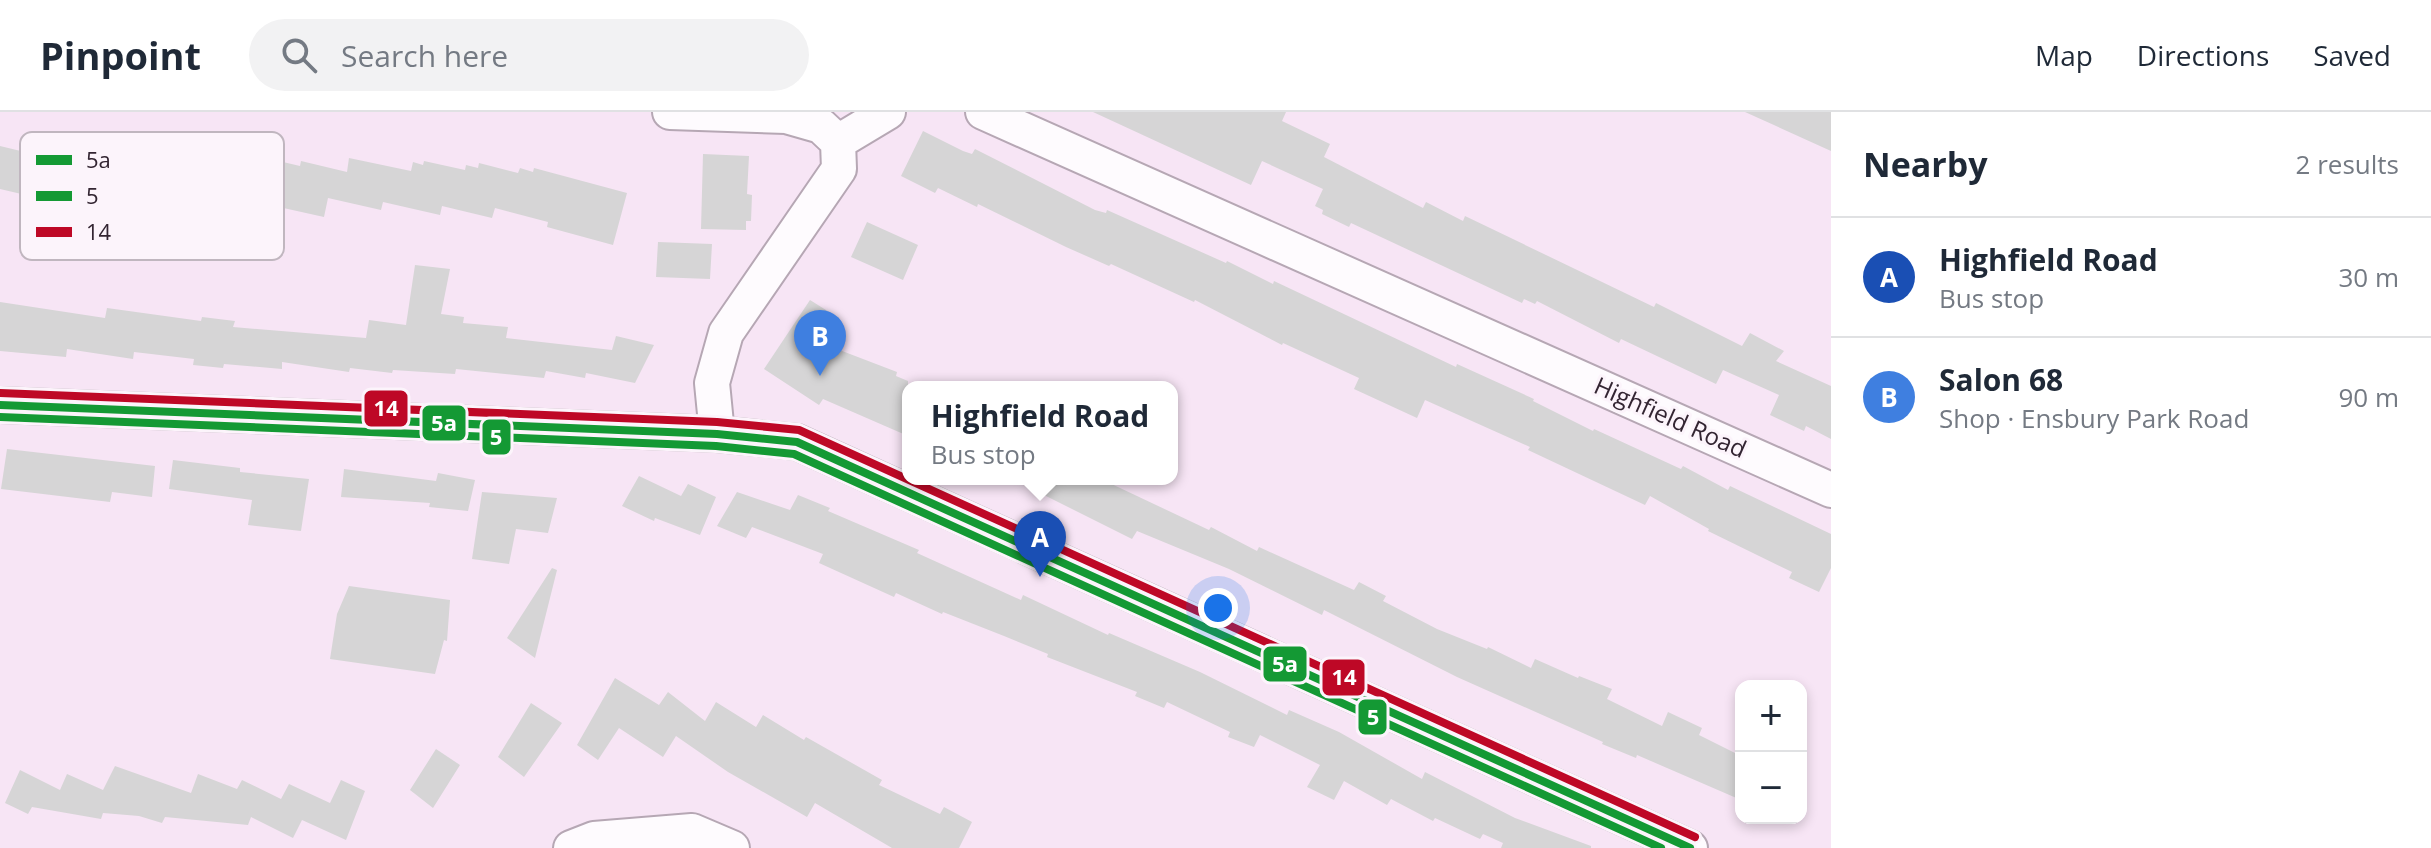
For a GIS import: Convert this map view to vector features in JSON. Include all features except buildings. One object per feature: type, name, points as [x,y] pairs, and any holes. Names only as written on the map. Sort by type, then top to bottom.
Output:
[{"type":"street","points":[[670,112],[786,116],[821,126],[838,142],[839,169],[726,333],[712,383],[717,434]]},
{"type":"street","points":[[838,142],[888,112]]},
{"type":"street","name":"Highfield Road","points":[[983,112],[1831,490]]},
{"type":"street","points":[[0,405],[717,434],[797,442],[1690,848]]},
{"type":"street","points":[[571,848],[594,839],[692,831],[732,848]]},
{"type":"transit line","name":"14","points":[[0,393],[717,422],[799,430],[902,477]]},
{"type":"transit line","name":"5a","points":[[0,405],[717,434],[797,442],[1690,848]]},
{"type":"transit line","name":"5","points":[[0,417],[716,446],[794,454],[1661,848]]},
{"type":"transit line","name":"14","points":[[920,485],[1695,837]]},
{"type":"place","name":"Salon 68","points":[[820,376]]},
{"type":"place","name":"Highfield Road","points":[[1040,577]]}]
